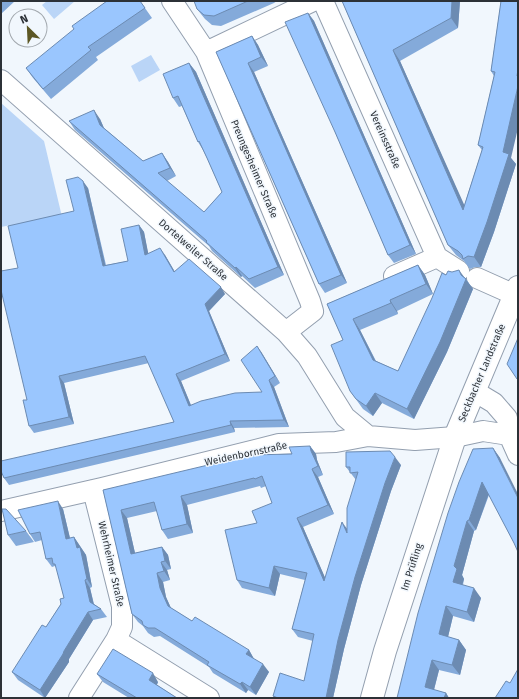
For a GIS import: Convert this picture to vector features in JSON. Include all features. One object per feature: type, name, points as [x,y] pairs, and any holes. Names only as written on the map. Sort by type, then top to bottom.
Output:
[{"type":"main road","name":"Seckbacher Landstraße","points":[[455,437],[517,291]]},
{"type":"main road","name":"Im Prüfling","points":[[372,698],[385,651],[455,437]]},
{"type":"street","name":"Preungesheimer Straße","points":[[172,1],[206,52],[313,311]]},
{"type":"street","points":[[206,52],[313,1]]},
{"type":"street","name":"Vereinsstraße","points":[[322,1],[437,257]]},
{"type":"street","name":"Dortelweiler Straße","points":[[1,80],[286,332],[307,356],[345,417],[368,436]]},
{"type":"street","points":[[376,284],[437,257],[459,271]]},
{"type":"street","points":[[477,278],[517,291]]},
{"type":"street","points":[[286,332],[313,311],[332,303]]},
{"type":"street","points":[[474,391],[494,403],[507,418],[513,432],[518,454]]},
{"type":"street","name":"Weidenbornstraße","points":[[1,511],[94,490],[279,444],[336,442],[368,436],[415,440],[455,437],[483,431],[513,432]]},
{"type":"street","name":"Wehrheimer Straße","points":[[79,698],[116,640],[122,627],[122,606],[94,490]]},
{"type":"street","points":[[116,640],[209,698]]},
{"type":"shaded area","points":[[47,1],[75,1],[54,19],[48,12],[48,8],[45,8],[42,5]]},
{"type":"shaded area","points":[[151,55],[160,70],[139,82],[131,66]]},
{"type":"shaded area","points":[[1,103],[44,141],[63,221],[12,229],[11,225],[1,227]]},
{"type":"building","points":[[107,1],[140,1],[145,8],[88,47],[91,50],[43,89],[26,68],[74,29],[72,26]]},
{"type":"building","points":[[194,1],[248,1],[214,16],[204,15],[197,9]]},
{"type":"building","points":[[342,1],[452,1],[451,18],[393,50],[463,210],[483,147],[478,145],[495,72],[491,71],[501,1],[518,1],[518,86],[503,152],[509,154],[474,257],[468,256],[463,259],[462,255],[458,251],[448,245]]},
{"type":"building","points":[[308,13],[410,245],[388,255],[335,132],[285,22]]},
{"type":"building","points":[[252,36],[261,57],[248,63],[341,275],[319,284],[216,52]]},
{"type":"building","points":[[189,63],[278,267],[249,279],[69,121],[94,110],[100,125],[143,161],[162,153],[170,168],[158,173],[204,212],[222,192],[178,96],[173,98],[163,74]]},
{"type":"building","points":[[78,177],[83,181],[103,266],[128,261],[121,229],[139,225],[145,255],[160,248],[174,272],[189,259],[221,287],[205,304],[225,354],[176,374],[189,406],[201,401],[235,393],[262,392],[241,360],[257,346],[275,376],[269,380],[284,420],[230,421],[231,425],[4,478],[1,471],[1,461],[174,422],[145,356],[59,376],[69,417],[29,426],[23,400],[27,400],[1,290],[1,271],[18,268],[8,226],[74,211],[66,180]]},
{"type":"building","points":[[418,265],[426,284],[390,300],[391,303],[353,319],[373,360],[398,371],[442,273],[446,275],[448,271],[452,272],[459,270],[461,275],[466,279],[440,342],[407,409],[375,393],[366,406],[356,399],[350,391],[331,345],[343,340],[327,304]]},
{"type":"building","points":[[518,338],[518,379],[517,379],[507,364]]},
{"type":"building","points":[[310,446],[318,466],[312,469],[328,505],[297,518],[324,581],[342,522],[347,533],[347,508],[358,472],[350,473],[350,467],[346,467],[346,452],[390,451],[395,457],[385,483],[355,577],[338,640],[326,698],[278,698],[273,696],[280,673],[304,681],[314,634],[292,629],[307,573],[274,566],[269,588],[237,580],[225,530],[257,523],[252,511],[272,503],[262,476],[255,479],[181,496],[187,524],[162,530],[154,502],[121,510],[131,554],[162,547],[165,561],[161,562],[164,571],[157,573],[160,588],[168,606],[192,621],[195,617],[249,650],[246,654],[263,664],[250,687],[242,682],[240,684],[207,665],[209,662],[155,628],[148,628],[143,625],[142,621],[132,614],[103,490],[250,455],[292,454],[289,447]]},
{"type":"building","points":[[493,448],[518,498],[518,552],[482,482],[469,520],[467,521],[454,566],[457,569],[453,582],[474,588],[467,612],[446,606],[439,634],[459,640],[452,665],[432,660],[425,687],[446,693],[444,698],[397,698],[418,613],[448,513],[459,482],[473,449]]},
{"type":"building","points":[[58,501],[66,539],[74,537],[77,548],[80,547],[90,602],[101,609],[88,612],[40,690],[12,672],[42,625],[46,627],[61,604],[60,599],[64,598],[55,564],[53,564],[52,558],[46,559],[40,532],[30,534],[18,510]]},
{"type":"building","points":[[2,509],[6,509],[26,531],[8,535]]},
{"type":"building","points":[[113,649],[153,673],[149,680],[177,698],[137,698],[97,674]]},
{"type":"building","points":[[518,669],[518,698],[495,698],[506,681],[510,683]]}]
